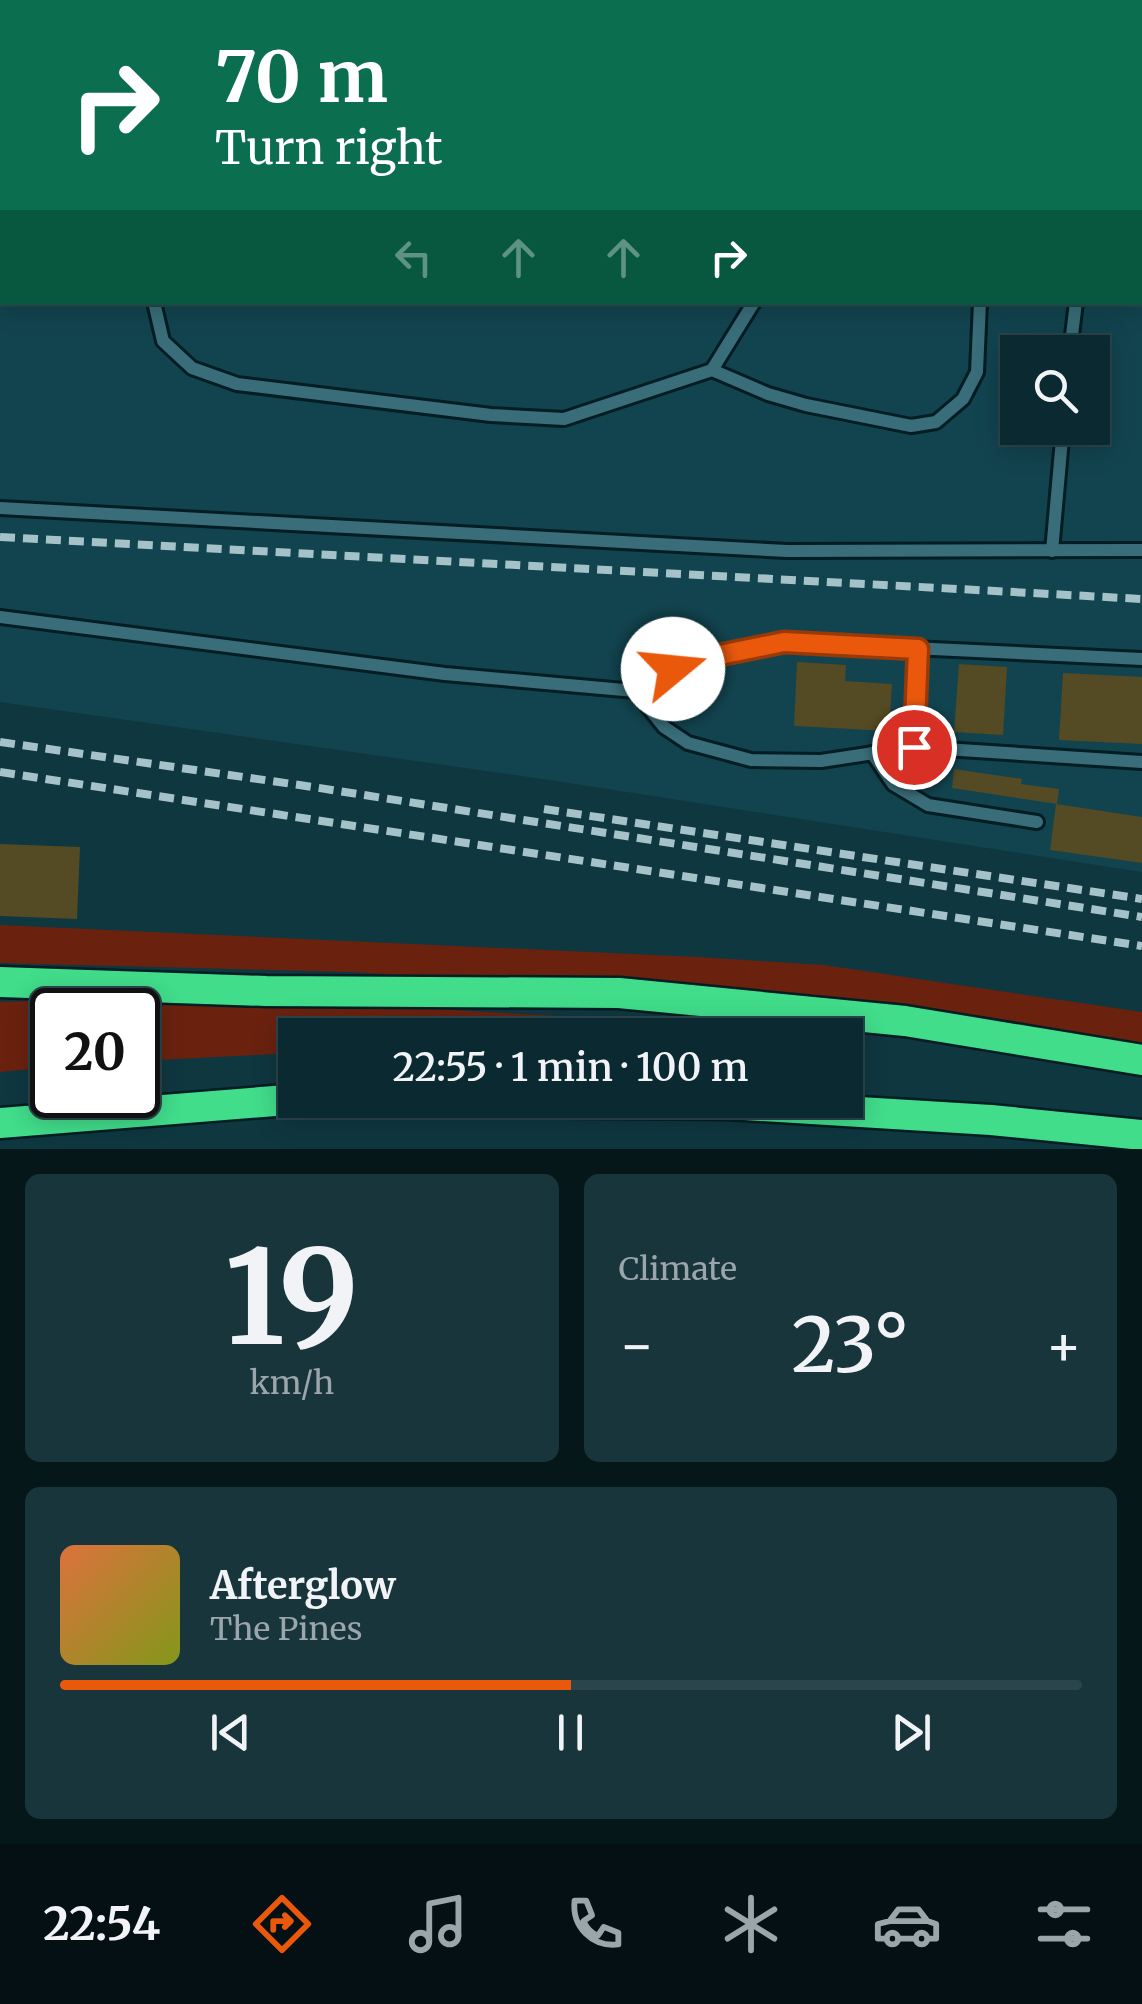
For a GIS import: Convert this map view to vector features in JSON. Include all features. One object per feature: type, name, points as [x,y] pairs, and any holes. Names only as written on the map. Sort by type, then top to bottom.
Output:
[{"type":"highway","points":[[0,982],[266,992],[620,993],[905,1021],[1142,1060]]},
{"type":"highway","points":[[0,1123],[287,1100],[690,1104],[992,1120],[1142,1136]]},
{"type":"lane","points":[[155,305],[163,341],[192,368],[238,384],[564,419],[712,370],[752,305]]},
{"type":"lane","points":[[712,370],[806,405],[911,426],[936,422],[963,399],[977,372],[980,305]]},
{"type":"lane","points":[[1072,335],[1076,305]]},
{"type":"lane","points":[[1052,551],[1061,445]]},
{"type":"lane","points":[[0,508],[787,550],[1142,550]]},
{"type":"lane","points":[[0,616],[445,674],[634,690],[700,659],[784,642],[1142,659]]},
{"type":"lane","points":[[914,747],[918,649]]},
{"type":"lane","points":[[634,690],[664,727],[688,744],[751,760],[821,761],[914,747],[1142,762]]},
{"type":"lane","points":[[872,753],[893,784],[928,805],[1038,822]]},
{"type":"shaded area","points":[[0,305],[1142,305],[1142,872],[550,780],[0,702]]},
{"type":"shaded area","points":[[0,925],[824,965],[1142,1012],[1142,1045],[510,981],[350,972],[0,963]]},
{"type":"shaded area","points":[[160,999],[587,1018],[278,1018],[278,1054],[160,1060]]},
{"type":"shaded area","points":[[30,1001],[30,1069],[0,1072],[0,1002]]},
{"type":"building","points":[[797,662],[846,665],[845,681],[892,684],[889,731],[794,726]]},
{"type":"building","points":[[959,664],[1007,667],[1003,735],[954,732]]},
{"type":"building","points":[[1063,673],[1142,677],[1142,744],[1059,740]]},
{"type":"building","points":[[954,769],[1059,789],[1057,804],[952,788]]},
{"type":"building","points":[[1056,804],[1142,817],[1142,863],[1050,850]]},
{"type":"building","points":[[0,844],[80,847],[77,919],[0,916]]},
{"type":"railway","points":[[0,537],[1142,599]]},
{"type":"railway","points":[[0,742],[1142,917]]},
{"type":"railway","points":[[0,772],[1142,946]]},
{"type":"railway","points":[[544,809],[1142,899]]},
{"type":"route","points":[[673,669],[700,659],[784,642],[918,649],[914,747]]}]
